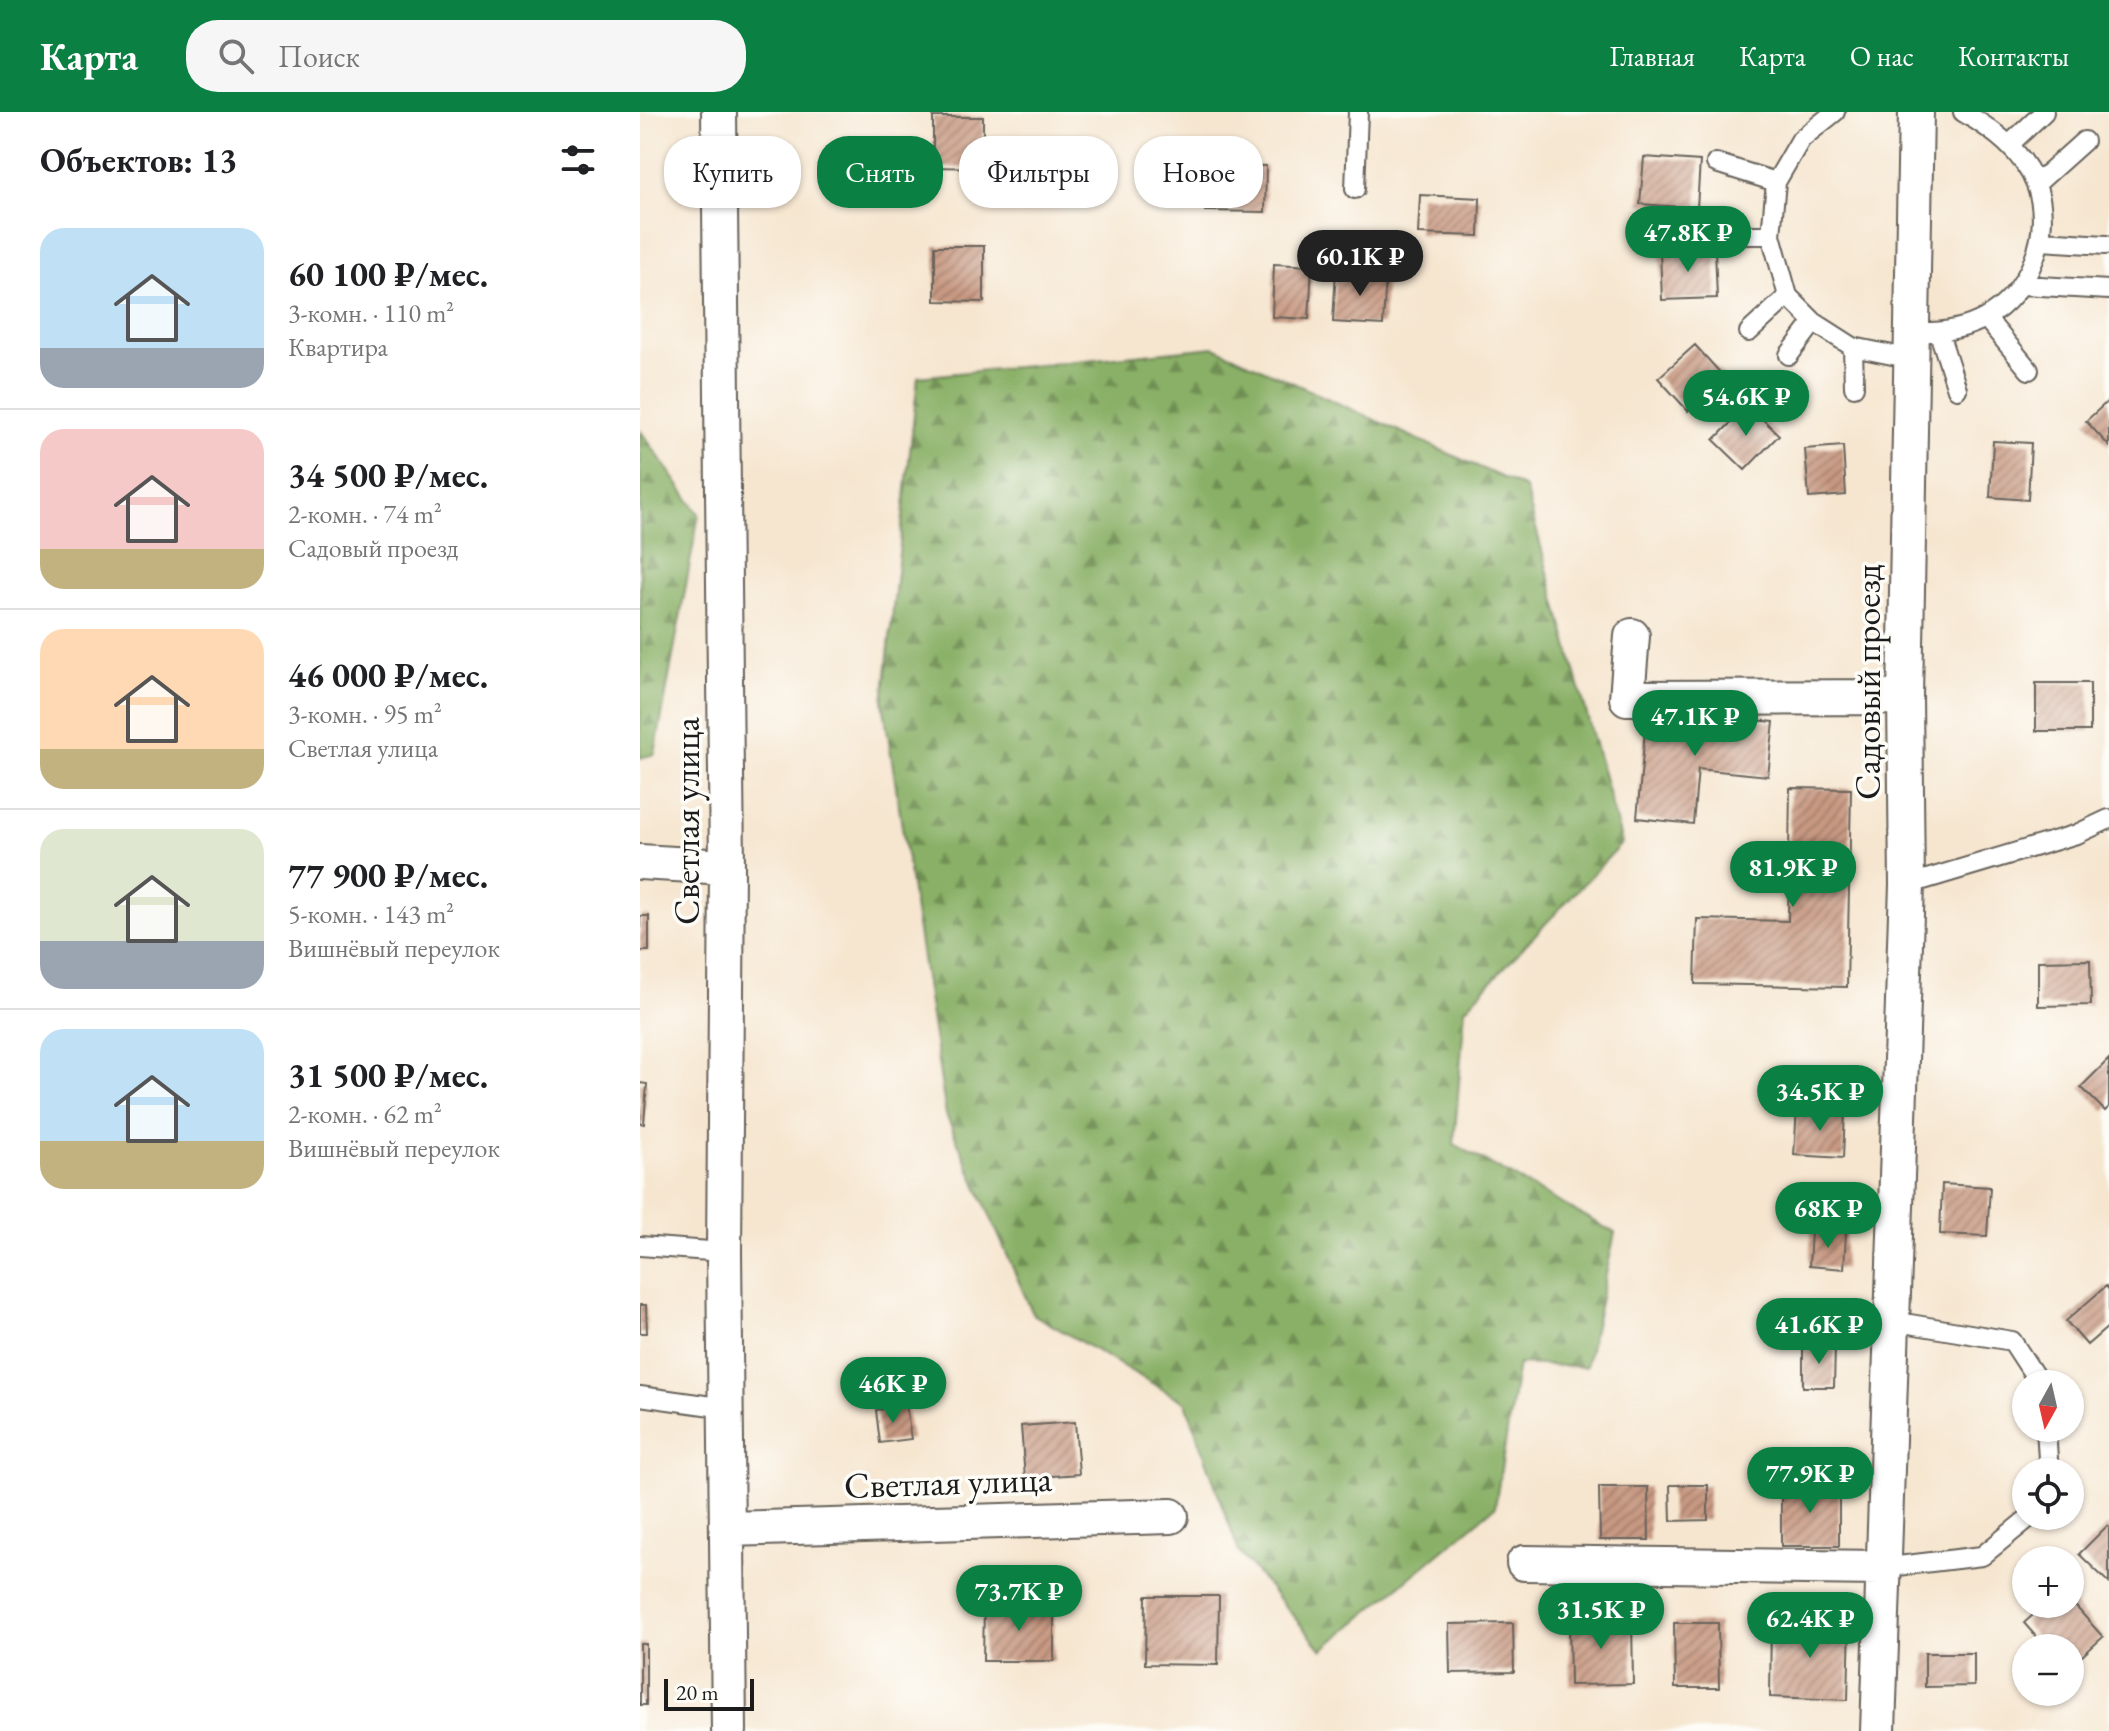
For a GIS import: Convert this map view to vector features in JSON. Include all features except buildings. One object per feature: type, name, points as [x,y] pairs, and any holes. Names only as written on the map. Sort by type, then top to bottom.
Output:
[{"type":"street","name":"Светлая улица","points":[[719,112],[727,867],[724,1252],[729,1731]]},
{"type":"street","name":"Садовый проезд","points":[[1878,1731],[1881,1568],[1907,885],[1905,697],[1921,341],[1916,112]]},
{"type":"street","points":[[1632,636],[1627,698],[1905,697]]},
{"type":"street","points":[[640,862],[727,867]]},
{"type":"street","name":"Светлая улица","points":[[727,1529],[1171,1516]]},
{"type":"street","points":[[1524,1563],[1881,1568]]},
{"type":"lane","points":[[1355,189],[1358,112]]},
{"type":"lane","points":[[1834,112],[1801,139],[1776,182],[1771,235],[1788,296],[1814,322],[1853,347],[1921,341],[1986,318],[2022,285],[2041,241],[2042,219],[2036,184],[2009,145],[1963,112]]},
{"type":"lane","points":[[2009,145],[2044,112]]},
{"type":"lane","points":[[2036,184],[2084,141]]},
{"type":"lane","points":[[1716,163],[1776,182]]},
{"type":"lane","points":[[1699,235],[1771,235]]},
{"type":"lane","points":[[2041,241],[2106,245]]},
{"type":"lane","points":[[2022,285],[2109,290]]},
{"type":"lane","points":[[1749,332],[1788,296]]},
{"type":"lane","points":[[1986,318],[2029,370]]},
{"type":"lane","points":[[1789,355],[1814,322]]},
{"type":"lane","points":[[1921,341],[1957,389]]},
{"type":"lane","points":[[1853,347],[1854,387]]},
{"type":"lane","points":[[1907,885],[2077,834],[2109,819]]},
{"type":"lane","points":[[640,1246],[724,1252]]},
{"type":"lane","points":[[1892,1321],[2012,1341],[2031,1370]]},
{"type":"lane","points":[[640,1396],[726,1408]]},
{"type":"lane","points":[[1881,1568],[1982,1556],[2014,1530]]},
{"type":"green space","points":[[1214,347],[1525,488],[1622,843],[1465,1009],[1454,1144],[1615,1233],[1586,1367],[1518,1364],[1495,1507],[1322,1650],[1239,1552],[1186,1403],[1033,1314],[946,1115],[883,702],[918,377]]},
{"type":"green space","points":[[640,430],[699,514],[655,754],[640,758]]}]
